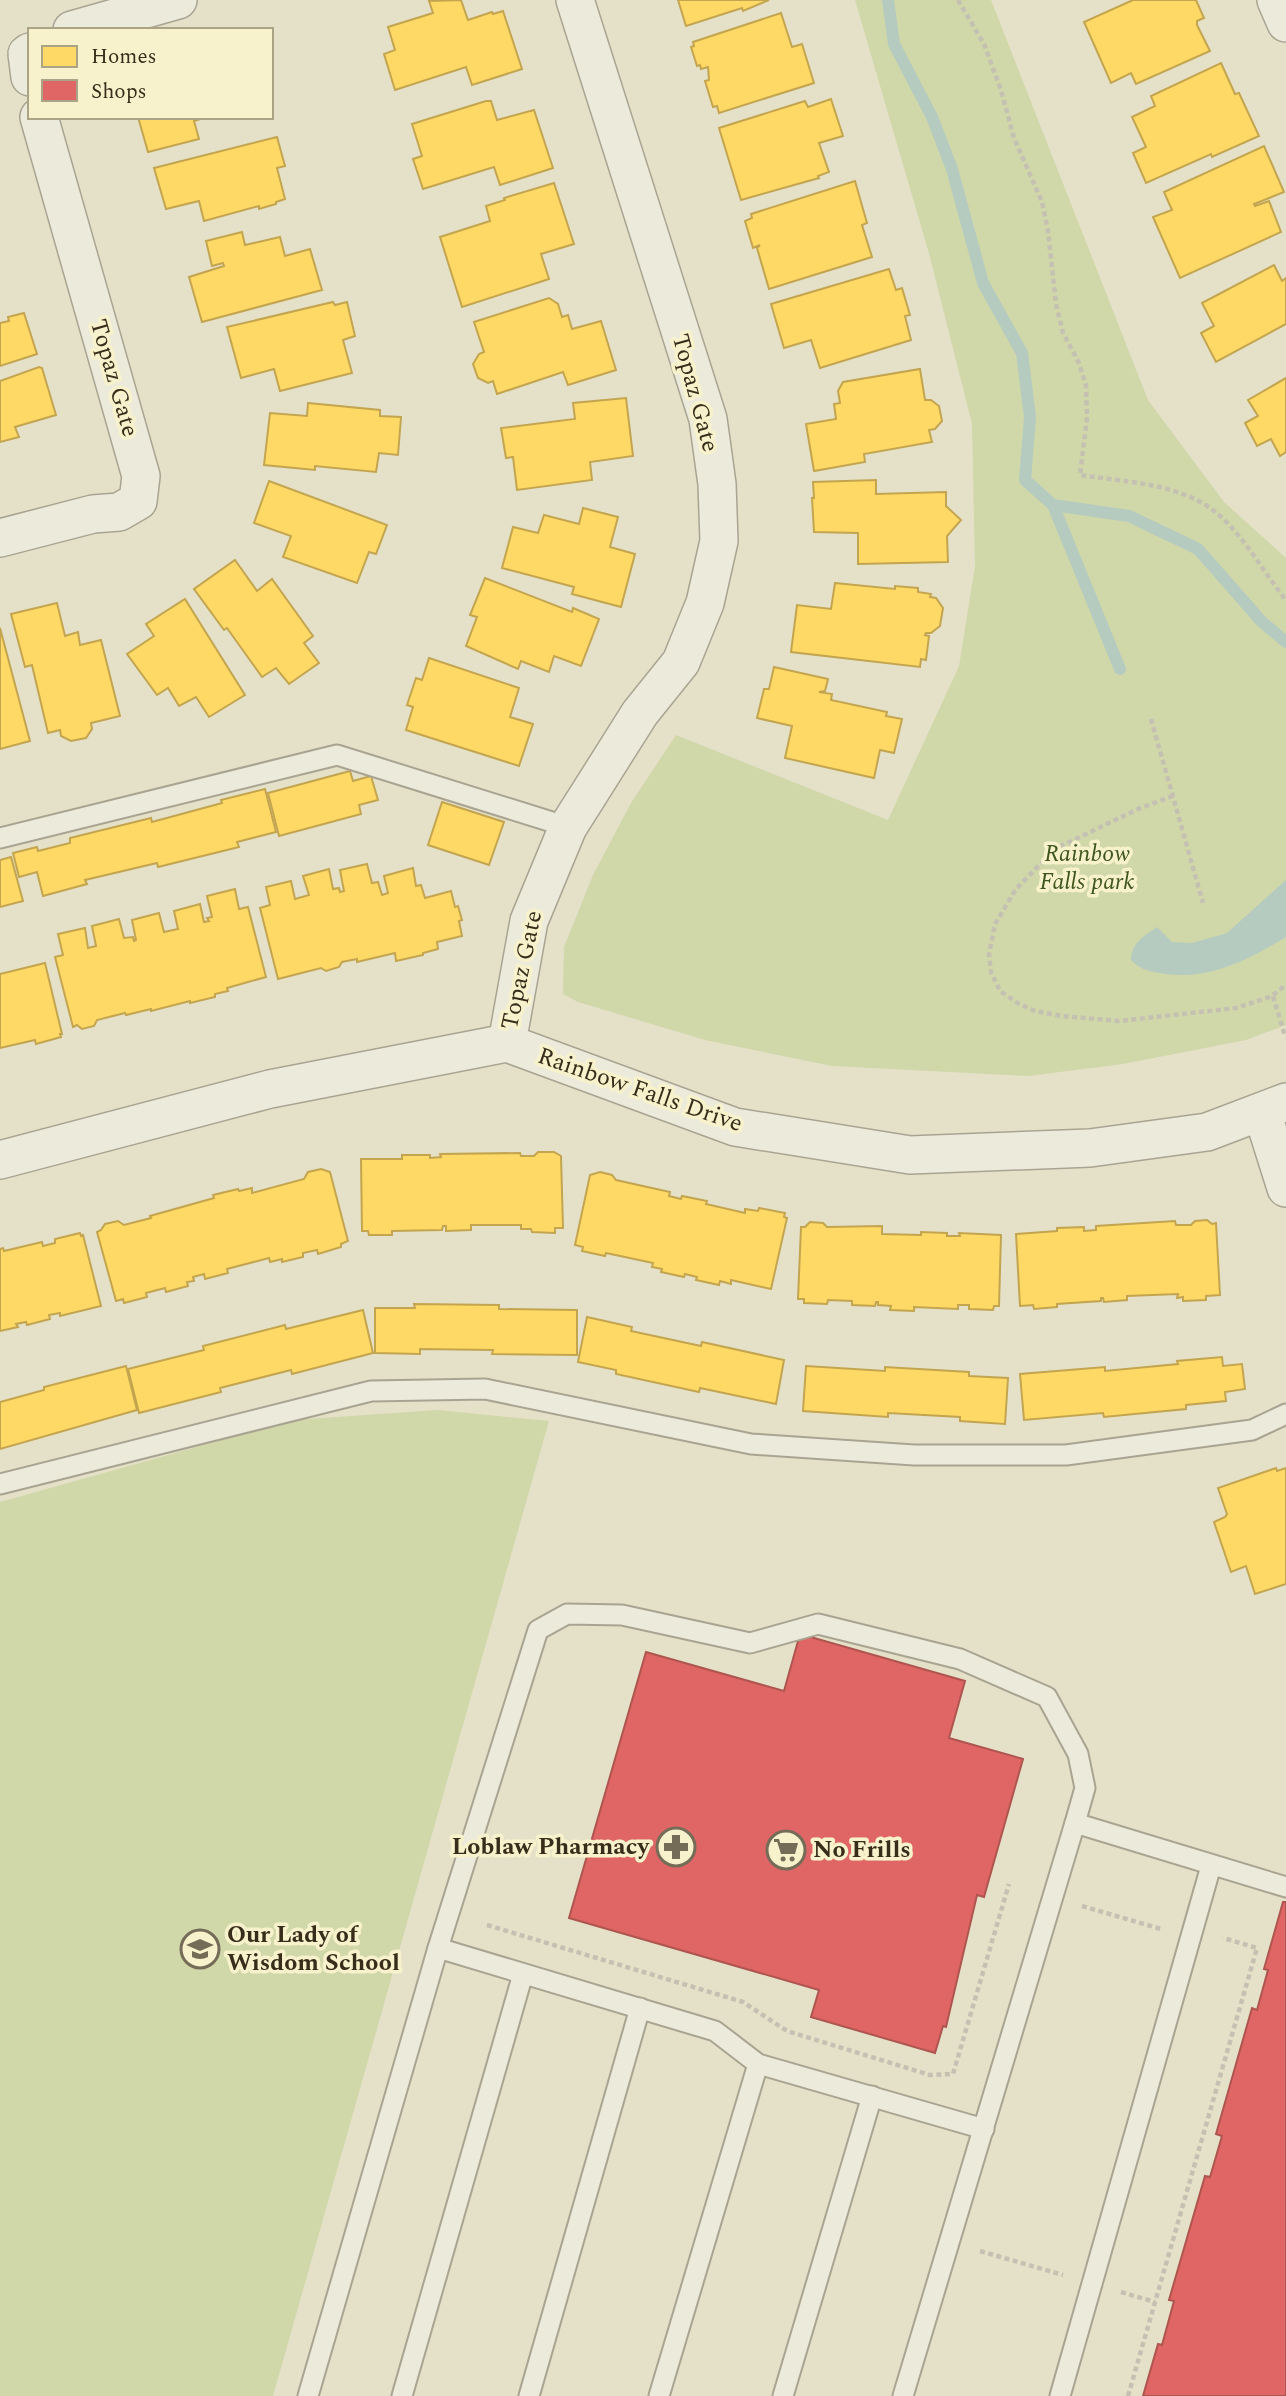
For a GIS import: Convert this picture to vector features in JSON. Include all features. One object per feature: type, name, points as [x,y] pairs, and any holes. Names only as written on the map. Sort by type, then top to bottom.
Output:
[{"type":"street","points":[[79,28],[178,0]]},
{"type":"street","name":"Topaz Gate","points":[[507,1043],[529,921],[568,827],[640,713],[681,662],[705,603],[719,541],[717,484],[708,419],[575,0]]},
{"type":"street","points":[[1276,0],[1286,23]]},
{"type":"street","name":"Topaz Gate","points":[[0,538],[93,514],[119,512],[138,501],[141,476],[40,119]]},
{"type":"street","name":"Rainbow Falls Drive","points":[[0,1160],[270,1089],[507,1043],[735,1127],[910,1155],[1090,1148],[1207,1132],[1274,1107]]},
{"type":"street","points":[[1274,1107],[1286,1188]]},
{"type":"lane","points":[[0,838],[337,755],[568,827]]},
{"type":"lane","points":[[0,1484],[371,1391],[485,1389],[751,1444],[914,1455],[1066,1455],[1252,1430],[1286,1414]]},
{"type":"lane","points":[[308,2396],[438,1948],[538,1630],[567,1614],[622,1615],[750,1643],[818,1624],[960,1659],[1047,1697],[1078,1754],[1085,1788],[902,2396]]},
{"type":"lane","points":[[1075,1823],[1286,1887]]},
{"type":"lane","points":[[1060,2396],[1211,1866]]},
{"type":"lane","points":[[438,1948],[715,2031],[758,2064],[984,2129]]},
{"type":"lane","points":[[402,2396],[523,1974]]},
{"type":"lane","points":[[528,2396],[640,2008]]},
{"type":"lane","points":[[659,2396],[758,2064]]},
{"type":"lane","points":[[783,2396],[872,2096]]},
{"type":"path","points":[[958,0],[984,44],[1001,90],[1014,138],[1042,202],[1060,323],[1086,385],[1087,418],[1080,475],[1171,490],[1218,514],[1286,600]]},
{"type":"path","points":[[1151,719],[1203,903]]},
{"type":"path","points":[[1173,796],[1138,809],[1055,849],[1016,889],[995,924],[989,954],[991,972],[1000,991],[1035,1012],[1119,1021],[1236,1008],[1273,996],[1286,985]]},
{"type":"path","points":[[1273,996],[1285,1036]]},
{"type":"path","points":[[953,2074],[1009,1884]]},
{"type":"path","points":[[1081,1906],[1166,1930]]},
{"type":"path","points":[[1128,2396],[1257,1948],[1223,1938]]},
{"type":"path","points":[[980,2251],[1069,2277]]},
{"type":"path","points":[[1117,2291],[1155,2302]]},
{"type":"green space","name":"Rainbow Falls park","points":[[855,0],[991,0],[1148,400],[1224,502],[1286,558],[1286,1025],[1246,1040],[1123,1064],[1028,1076],[832,1066],[705,1040],[578,1002],[563,994],[564,947],[593,875],[631,803],[676,735],[888,820],[959,666],[975,566],[972,424],[930,257]]},
{"type":"green space","name":"Our Lady of Wisdom School","points":[[437,1410],[549,1421],[273,2396],[0,2396],[0,1502],[294,1420]]},
{"type":"shaded area","points":[[1286,880],[1286,937],[1257,953],[1213,971],[1182,975],[1147,970],[1131,960],[1136,944],[1157,927],[1172,942],[1192,943],[1227,933]]},
{"type":"building: Homes","points":[[461,0],[468,20],[503,11],[522,69],[472,85],[466,67],[395,90],[384,54],[395,50],[388,27],[433,13],[429,1]]},
{"type":"building: Homes","points":[[678,0],[769,0],[743,11],[742,8],[686,26]]},
{"type":"building: Homes","points":[[1133,0],[1196,0],[1204,18],[1197,21],[1197,25],[1210,51],[1136,84],[1131,73],[1111,83],[1084,22]]},
{"type":"building: Homes","points":[[781,13],[792,47],[802,44],[814,83],[719,113],[717,106],[713,107],[705,81],[709,80],[708,67],[701,69],[700,65],[697,66],[691,47],[694,46],[693,42]]},
{"type":"building: Homes","points":[[1221,63],[1235,94],[1239,93],[1259,136],[1146,183],[1133,153],[1146,147],[1132,117],[1155,106],[1151,96]]},
{"type":"building: Homes","points":[[831,99],[843,136],[819,143],[829,172],[818,176],[819,178],[741,200],[719,128],[805,101],[808,107]]},
{"type":"building: Homes","points":[[491,101],[497,120],[534,110],[553,168],[500,185],[494,167],[423,189],[413,159],[422,156],[412,124]]},
{"type":"building: Homes","points":[[139,119],[200,119],[194,121],[199,139],[148,152]]},
{"type":"building: Homes","points":[[277,137],[285,166],[277,168],[285,199],[259,209],[259,206],[204,221],[199,201],[166,209],[154,168]]},
{"type":"building: Homes","points":[[1264,146],[1284,192],[1254,204],[1255,206],[1269,201],[1281,232],[1180,278],[1153,217],[1172,210],[1164,192]]},
{"type":"building: Homes","points":[[855,181],[867,223],[862,225],[872,257],[769,289],[757,248],[760,245],[753,248],[745,221],[752,218],[751,214]]},
{"type":"building: Homes","points":[[554,183],[574,244],[541,254],[549,279],[462,307],[440,237],[490,221],[486,206]]},
{"type":"building: Homes","points":[[242,232],[245,245],[280,237],[285,256],[310,249],[322,290],[202,322],[189,277],[224,266],[223,263],[212,266],[206,241]]},
{"type":"building: Homes","points":[[1274,265],[1282,281],[1286,278],[1286,324],[1216,362],[1201,333],[1214,326],[1202,303]]},
{"type":"building: Homes","points":[[889,269],[896,290],[902,288],[910,315],[905,316],[911,340],[820,368],[811,340],[784,348],[771,304]]},
{"type":"building: Homes","points":[[549,298],[558,304],[562,317],[568,315],[572,329],[601,321],[616,370],[568,385],[563,372],[497,394],[493,381],[488,383],[478,378],[473,364],[479,354],[484,352],[474,322]]},
{"type":"building: Homes","points":[[333,302],[335,305],[347,302],[355,336],[343,340],[352,373],[280,391],[274,369],[241,378],[227,327]]},
{"type":"building: Homes","points":[[24,313],[37,354],[0,366],[0,323],[9,321],[8,317]]},
{"type":"building: Homes","points":[[42,368],[56,415],[15,427],[19,437],[0,442],[0,381]]},
{"type":"building: Homes","points":[[920,369],[925,400],[931,400],[939,406],[942,421],[935,429],[929,430],[932,442],[864,454],[865,462],[814,471],[806,424],[836,419],[834,404],[840,403],[838,391],[843,382]]},
{"type":"building: Homes","points":[[1286,378],[1286,452],[1280,456],[1271,439],[1257,446],[1245,423],[1258,416],[1248,400]]},
{"type":"building: Homes","points":[[626,398],[633,456],[590,462],[592,480],[517,490],[513,457],[506,458],[501,428],[575,419],[573,403]]},
{"type":"building: Homes","points":[[308,403],[380,410],[380,416],[401,417],[398,455],[379,453],[376,472],[315,466],[315,470],[264,465],[270,413],[307,416]]},
{"type":"building: Homes","points":[[876,480],[876,494],[946,492],[946,506],[961,520],[947,536],[948,562],[858,564],[858,533],[814,532],[813,482]]},
{"type":"building: Homes","points":[[269,481],[387,525],[376,554],[369,552],[357,583],[283,557],[291,536],[254,523]]},
{"type":"building: Homes","points":[[583,508],[618,517],[610,547],[635,554],[621,607],[572,594],[574,587],[502,568],[513,527],[538,533],[544,515],[579,524]]},
{"type":"building: Homes","points":[[235,560],[257,591],[272,579],[313,636],[304,643],[319,663],[289,684],[276,668],[262,677],[227,628],[224,630],[194,589]]},
{"type":"building: Homes","points":[[485,578],[572,612],[573,608],[599,619],[581,666],[554,656],[549,672],[521,661],[518,669],[466,646],[477,617],[470,615]]},
{"type":"building: Homes","points":[[835,583],[895,589],[895,586],[918,588],[918,592],[931,594],[930,597],[936,598],[943,608],[940,626],[925,635],[929,636],[926,660],[921,659],[920,667],[791,652],[797,605],[831,609]]},
{"type":"building: Homes","points":[[185,599],[245,695],[209,717],[196,697],[179,706],[168,688],[157,695],[127,654],[154,636],[146,624]]},
{"type":"building: Homes","points":[[57,603],[65,636],[78,632],[80,645],[101,640],[120,716],[91,723],[92,729],[86,738],[71,741],[61,736],[60,730],[48,733],[32,665],[25,667],[11,614]]},
{"type":"building: Homes","points":[[0,628],[30,741],[0,749]]},
{"type":"building: Homes","points":[[429,658],[519,688],[510,717],[533,724],[519,766],[406,730],[413,707],[407,705],[416,678],[422,680]]},
{"type":"building: Homes","points":[[774,667],[828,679],[825,691],[819,692],[832,694],[831,700],[887,712],[886,716],[902,719],[894,753],[880,750],[874,778],[785,758],[792,726],[757,718],[764,689],[769,689]]},
{"type":"building: Homes","points":[[350,771],[353,781],[371,776],[378,800],[359,805],[361,814],[279,836],[268,793]]},
{"type":"building: Homes","points":[[265,789],[276,832],[237,842],[239,847],[158,867],[157,863],[85,880],[87,884],[43,896],[37,872],[19,877],[13,853],[37,847],[38,851],[70,843],[70,838],[151,818],[152,822]]},
{"type":"building: Homes","points":[[442,802],[504,822],[489,865],[428,845]]},
{"type":"building: Homes","points":[[11,857],[23,901],[0,907],[0,860]]},
{"type":"building: Homes","points":[[367,864],[372,883],[378,882],[382,895],[388,893],[384,876],[413,868],[416,886],[421,885],[425,898],[451,891],[462,920],[459,921],[462,936],[437,942],[438,949],[423,955],[396,961],[395,953],[357,962],[357,959],[342,962],[339,967],[326,971],[321,968],[278,979],[260,908],[270,905],[266,887],[291,881],[295,899],[309,895],[303,876],[329,869],[333,889],[339,888],[340,892],[344,891],[340,870]]},
{"type":"building: Homes","points":[[235,889],[239,909],[248,907],[266,977],[227,988],[228,991],[215,994],[215,997],[151,1011],[125,1013],[97,1020],[94,1026],[82,1029],[77,1025],[73,1027],[55,957],[63,955],[58,934],[85,928],[88,948],[96,946],[92,926],[119,919],[124,938],[133,937],[134,941],[132,920],[159,913],[164,932],[178,929],[174,911],[200,904],[204,922],[209,921],[207,918],[212,917],[207,896]]},
{"type":"building: Homes","points":[[45,963],[61,1037],[36,1044],[35,1040],[0,1048],[0,974]]},
{"type":"building: Homes","points":[[538,1152],[554,1152],[561,1156],[563,1228],[555,1228],[555,1233],[532,1232],[531,1229],[521,1229],[521,1225],[471,1225],[471,1230],[446,1231],[446,1226],[443,1226],[442,1230],[392,1231],[392,1235],[369,1235],[368,1231],[362,1231],[361,1159],[402,1159],[402,1155],[430,1155],[430,1158],[441,1157],[440,1154],[520,1153],[521,1156],[534,1156]]},
{"type":"building: Homes","points":[[321,1169],[330,1172],[348,1241],[341,1244],[341,1247],[318,1254],[317,1250],[303,1253],[303,1257],[282,1262],[282,1259],[270,1262],[269,1258],[227,1269],[228,1273],[205,1279],[204,1274],[193,1277],[194,1281],[187,1282],[188,1286],[166,1292],[165,1288],[146,1293],[147,1297],[124,1303],[123,1299],[116,1301],[97,1232],[105,1224],[118,1221],[124,1225],[151,1218],[150,1216],[238,1189],[252,1188],[252,1193],[304,1179],[308,1172]]},
{"type":"building: Homes","points":[[600,1172],[612,1175],[616,1180],[670,1192],[669,1196],[681,1199],[682,1196],[707,1201],[706,1204],[745,1213],[745,1209],[758,1211],[759,1208],[785,1213],[784,1217],[787,1218],[771,1289],[731,1280],[731,1284],[720,1281],[719,1285],[696,1280],[697,1277],[685,1274],[684,1277],[661,1272],[662,1269],[652,1267],[653,1263],[582,1251],[583,1247],[575,1245],[590,1175]]},
{"type":"building: Homes","points":[[1207,1220],[1212,1224],[1216,1223],[1220,1295],[1206,1296],[1206,1300],[1183,1301],[1183,1297],[1177,1298],[1178,1294],[1127,1296],[1127,1300],[1104,1302],[1101,1298],[1101,1301],[1057,1304],[1057,1307],[1034,1309],[1033,1305],[1020,1306],[1016,1234],[1057,1231],[1057,1228],[1084,1227],[1084,1231],[1096,1230],[1096,1226],[1175,1221],[1176,1225],[1191,1225],[1195,1221]]},
{"type":"building: Homes","points":[[810,1222],[823,1223],[827,1227],[882,1226],[882,1234],[921,1235],[921,1232],[947,1233],[947,1236],[960,1236],[959,1233],[1001,1235],[999,1306],[994,1306],[993,1310],[969,1309],[969,1305],[958,1305],[958,1309],[914,1307],[914,1311],[890,1310],[891,1306],[878,1305],[878,1302],[875,1306],[852,1305],[852,1301],[804,1303],[804,1299],[798,1299],[801,1227]]},
{"type":"building: Homes","points":[[80,1233],[83,1235],[101,1306],[60,1316],[60,1313],[49,1315],[50,1319],[27,1325],[26,1322],[16,1324],[18,1327],[0,1331],[0,1249],[3,1248],[4,1251],[42,1242],[43,1246],[55,1243],[55,1239]]},
{"type":"building: Homes","points":[[414,1304],[499,1305],[499,1309],[577,1310],[577,1355],[492,1354],[493,1350],[420,1349],[420,1354],[375,1353],[375,1308],[415,1308]]},
{"type":"building: Homes","points":[[363,1310],[373,1353],[292,1374],[291,1370],[220,1388],[221,1392],[139,1413],[128,1369],[204,1350],[203,1346],[285,1325],[286,1329]]},
{"type":"building: Homes","points":[[587,1317],[632,1327],[631,1331],[701,1346],[702,1342],[784,1360],[776,1404],[700,1388],[699,1392],[616,1374],[616,1370],[578,1362]]},
{"type":"building: Homes","points":[[1222,1357],[1223,1366],[1242,1364],[1245,1389],[1225,1392],[1226,1401],[1186,1405],[1186,1409],[1104,1417],[1103,1413],[1024,1420],[1020,1374],[1105,1367],[1105,1371]]},
{"type":"building: Homes","points":[[126,1366],[137,1410],[0,1449],[0,1402],[44,1390],[44,1387]]},
{"type":"building: Homes","points":[[806,1366],[885,1371],[885,1367],[969,1372],[969,1376],[1008,1378],[1005,1424],[960,1421],[960,1417],[888,1413],[888,1417],[803,1411]]},
{"type":"building: Homes","points":[[1276,1468],[1277,1471],[1286,1468],[1286,1584],[1255,1594],[1246,1566],[1231,1572],[1214,1522],[1227,1514],[1218,1488]]},
{"type":"building: Shops","points":[[800,1634],[965,1681],[949,1738],[1023,1759],[984,1897],[977,1895],[946,2027],[943,2026],[935,2053],[811,2017],[819,1990],[569,1918],[646,1652],[784,1691]]},
{"type":"building: Shops","points":[[1283,1902],[1286,1902],[1286,2396],[1143,2396],[1158,2344],[1162,2345],[1174,2301],[1169,2300],[1205,2176],[1210,2177],[1222,2136],[1216,2134],[1252,2008],[1257,2010],[1268,1970],[1264,1969]]},
{"type":"waterway","points":[[888,0],[894,44],[932,117],[952,169],[983,283],[1022,353],[1030,417],[1025,480],[1053,505],[1129,516],[1198,549],[1262,622],[1286,642]]},
{"type":"waterway","points":[[1053,505],[1120,669]]},
{"type":"place","name":"Loblaw Pharmacy","points":[[676,1847]]},
{"type":"place","name":"No Frills","points":[[786,1850]]},
{"type":"place","name":"Our Lady of Wisdom School","points":[[200,1949]]}]
